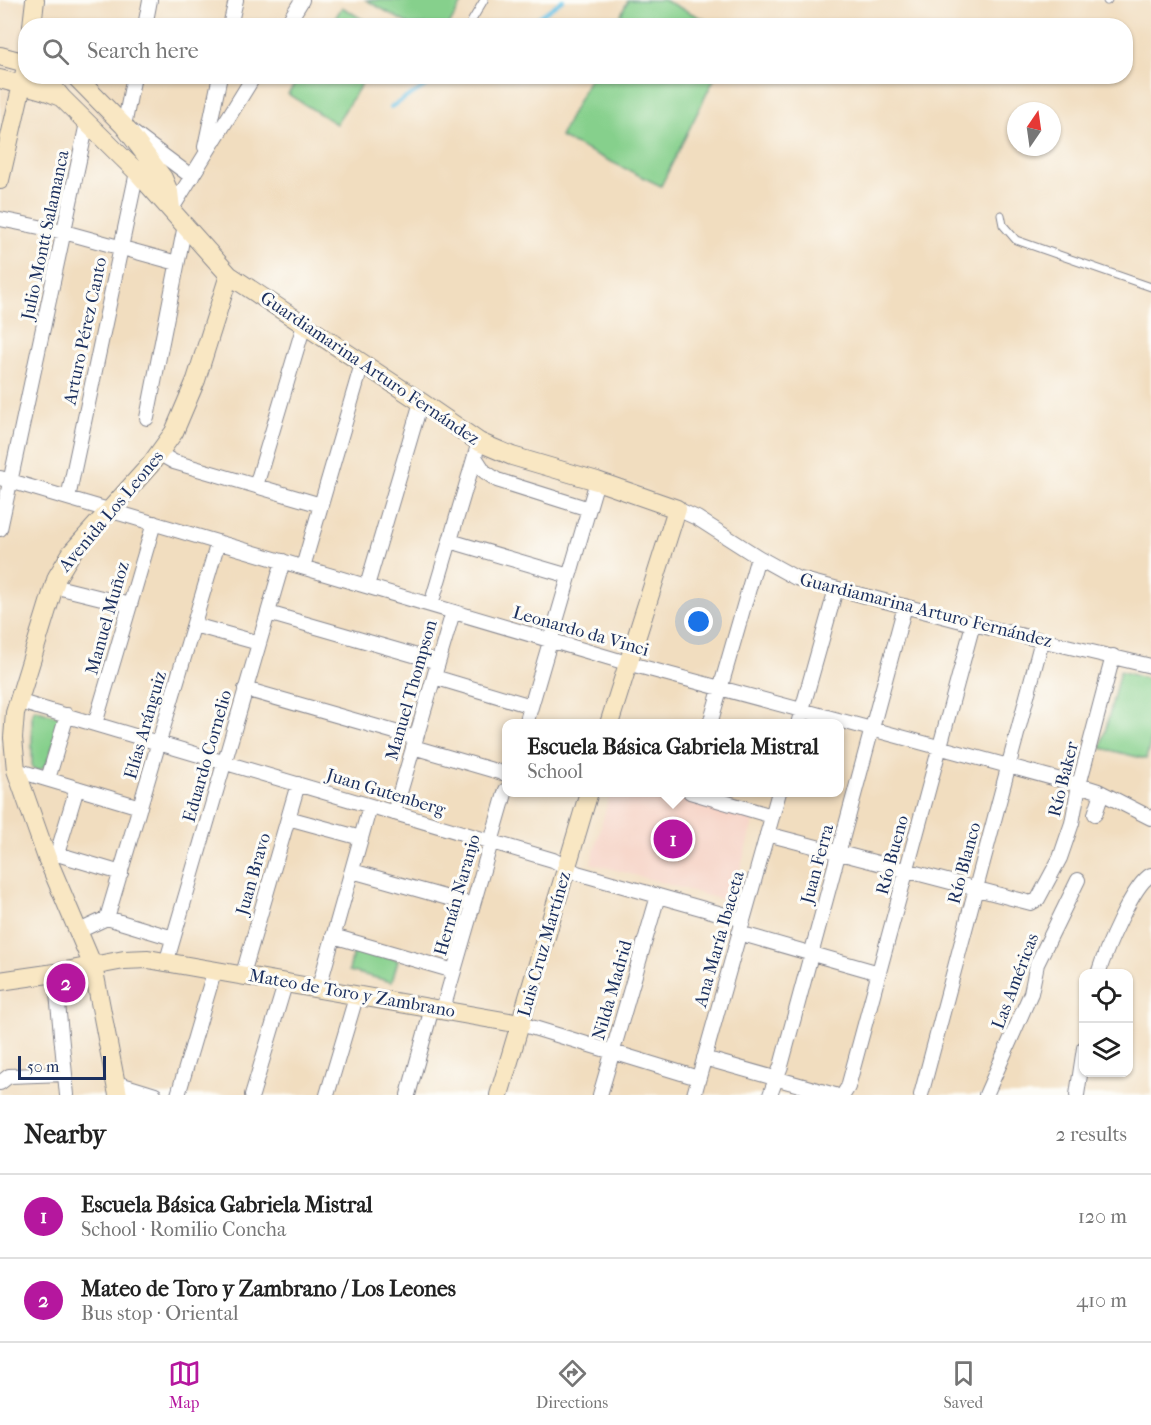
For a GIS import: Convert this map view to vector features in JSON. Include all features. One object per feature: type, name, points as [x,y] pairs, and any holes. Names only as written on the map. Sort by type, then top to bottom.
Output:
[{"type":"street","points":[[34,18],[35,0]]},
{"type":"street","points":[[147,18],[150,0]]},
{"type":"street","points":[[232,18],[236,0]]},
{"type":"street","points":[[291,18],[302,0]]},
{"type":"street","points":[[0,56],[18,62]]},
{"type":"street","points":[[0,79],[21,85],[37,86],[62,98]]},
{"type":"street","points":[[51,84],[62,98]]},
{"type":"street","points":[[83,84],[124,126],[163,178],[169,192],[171,210]]},
{"type":"street","points":[[124,126],[132,84]]},
{"type":"street","points":[[203,158],[218,84]]},
{"type":"street","points":[[171,210],[249,84]]},
{"type":"street","points":[[0,178],[21,85]]},
{"type":"street","name":"Guardiamarina Arturo Fernández","points":[[62,98],[136,172],[229,275],[421,402],[477,450],[512,456],[597,481],[677,509],[697,518],[796,578],[973,624],[1151,666]]},
{"type":"street","name":"Julio Montt Salamanca","points":[[0,529],[5,479],[64,232],[87,123]]},
{"type":"street","points":[[124,126],[192,177]]},
{"type":"street","name":"Arturo Pérez Canto","points":[[68,498],[136,172]]},
{"type":"street","points":[[0,219],[64,232],[177,263]]},
{"type":"street","points":[[147,418],[184,225]]},
{"type":"street","name":"Avenida Los Leones","points":[[117,1089],[93,966],[52,856],[16,770],[13,738],[17,701],[53,586],[61,568],[72,552],[160,454],[174,432],[188,401],[229,275]]},
{"type":"street","points":[[256,486],[304,325]]},
{"type":"street","points":[[303,567],[362,364]]},
{"type":"street","points":[[367,586],[421,402]]},
{"type":"street","name":"Guardiamarina Arturo Fernández","points":[[477,450],[484,471],[497,480],[589,509]]},
{"type":"street","name":"Manuel Thompson","points":[[431,605],[477,450]]},
{"type":"street","points":[[160,454],[174,462],[321,505]]},
{"type":"street","name":"Leonardo da Vinci","points":[[5,479],[627,663],[720,688],[800,717]]},
{"type":"street","points":[[527,719],[597,481]]},
{"type":"street","points":[[610,719],[677,509]]},
{"type":"street","name":"Manuel Muñoz","points":[[95,724],[154,523]]},
{"type":"street","points":[[450,541],[569,576]]},
{"type":"street","name":"Elías Aránguiz","points":[[107,918],[218,542]]},
{"type":"street","points":[[711,719],[758,557]]},
{"type":"street","name":"Eduardo Cornelio","points":[[167,960],[282,561]]},
{"type":"street","points":[[53,586],[130,605]]},
{"type":"street","points":[[800,717],[836,589]]},
{"type":"street","name":"Juan Ferra","points":[[770,1095],[781,1066],[905,606]]},
{"type":"street","name":"Manuel Thompson","points":[[394,813],[453,612]]},
{"type":"street","points":[[268,613],[438,662]]},
{"type":"street","name":"Río Bueno","points":[[843,1095],[848,1087],[973,624]]},
{"type":"street","points":[[194,625],[259,643]]},
{"type":"street","name":"Río Blanco","points":[[921,1095],[1042,640]]},
{"type":"street","name":"Río Baker","points":[[976,888],[1032,903],[1038,899],[1060,858],[1072,823],[1079,785],[1113,656]]},
{"type":"street","points":[[434,677],[531,706]]},
{"type":"street","points":[[245,689],[502,772]]},
{"type":"street","name":"Juan Gutenberg","points":[[17,701],[553,860],[577,873],[658,896],[811,954],[879,973]]},
{"type":"street","points":[[48,779],[67,715]]},
{"type":"street","name":"Leonardo da Vinci","points":[[844,724],[872,729],[1079,785],[1102,793],[1151,818]]},
{"type":"street","points":[[16,770],[140,807]]},
{"type":"street","name":"Juan Bravo","points":[[243,974],[298,784]]},
{"type":"street","points":[[77,788],[52,856],[121,873]]},
{"type":"street","points":[[1095,814],[1102,793]]},
{"type":"street","name":"Hernán Naranjo","points":[[408,1095],[437,1008],[454,971],[505,797]]},
{"type":"street","name":"Luis Cruz Martínez","points":[[500,1095],[588,797]]},
{"type":"street","points":[[707,797],[772,816]]},
{"type":"street","name":"Ana María Ibaceta","points":[[694,1095],[778,797]]},
{"type":"street","points":[[319,987],[370,806]]},
{"type":"street","points":[[288,818],[361,838]]},
{"type":"street","points":[[767,834],[976,888]]},
{"type":"street","points":[[352,871],[473,905]]},
{"type":"street","points":[[1100,969],[1130,900],[1145,878],[1151,875]]},
{"type":"street","name":"Las Américas","points":[[986,1095],[1031,993],[1037,964],[1078,880]]},
{"type":"street","name":"Nilda Madrid","points":[[600,1095],[658,896]]},
{"type":"street","points":[[79,931],[107,918],[173,938]]},
{"type":"street","points":[[333,936],[454,971]]},
{"type":"street","name":"Mateo de Toro y Zambrano","points":[[0,981],[139,958],[167,960],[520,1024],[698,1078]]},
{"type":"street","points":[[178,1095],[215,969]]},
{"type":"street","points":[[55,973],[67,1095]]},
{"type":"street","points":[[252,1095],[286,981]]},
{"type":"street","points":[[327,1095],[357,994]]},
{"type":"street","points":[[704,1058],[835,1095]]},
{"type":"street","points":[[0,1083],[9,1076],[65,1074]]},
{"type":"street","points":[[1077,1095],[1079,1077]]},
{"type":"street","points":[[117,1089],[156,1095]]},
{"type":"lane","points":[[473,18],[484,0]]},
{"type":"lane","points":[[1000,215],[1003,225],[1016,240],[1151,286]]},
{"type":"shaded area","points":[[609,797],[689,797],[755,815],[731,902],[591,863]]},
{"type":"green space","points":[[366,0],[464,0],[453,18],[398,18]]},
{"type":"green space","points":[[628,0],[664,0],[701,18],[619,18]]},
{"type":"green space","points":[[342,7],[360,18],[335,18]]},
{"type":"green space","points":[[295,84],[362,84],[336,124],[288,94]]},
{"type":"green space","points":[[586,84],[712,84],[661,186],[560,137]]},
{"type":"green space","points":[[1120,671],[1151,680],[1151,740],[1146,759],[1101,748]]},
{"type":"green space","points":[[35,709],[63,718],[46,765],[39,771],[32,768],[32,714]]},
{"type":"green space","points":[[354,948],[398,960],[392,982],[349,971]]},
{"type":"waterway","points":[[537,18],[563,0]]},
{"type":"waterway","points":[[391,107],[429,84]]},
{"type":"place","name":"Escuela Básica Gabriela Mistral","points":[[673,839]]},
{"type":"place","name":"Mateo de Toro y Zambrano / Los Leones","points":[[66,983]]}]
